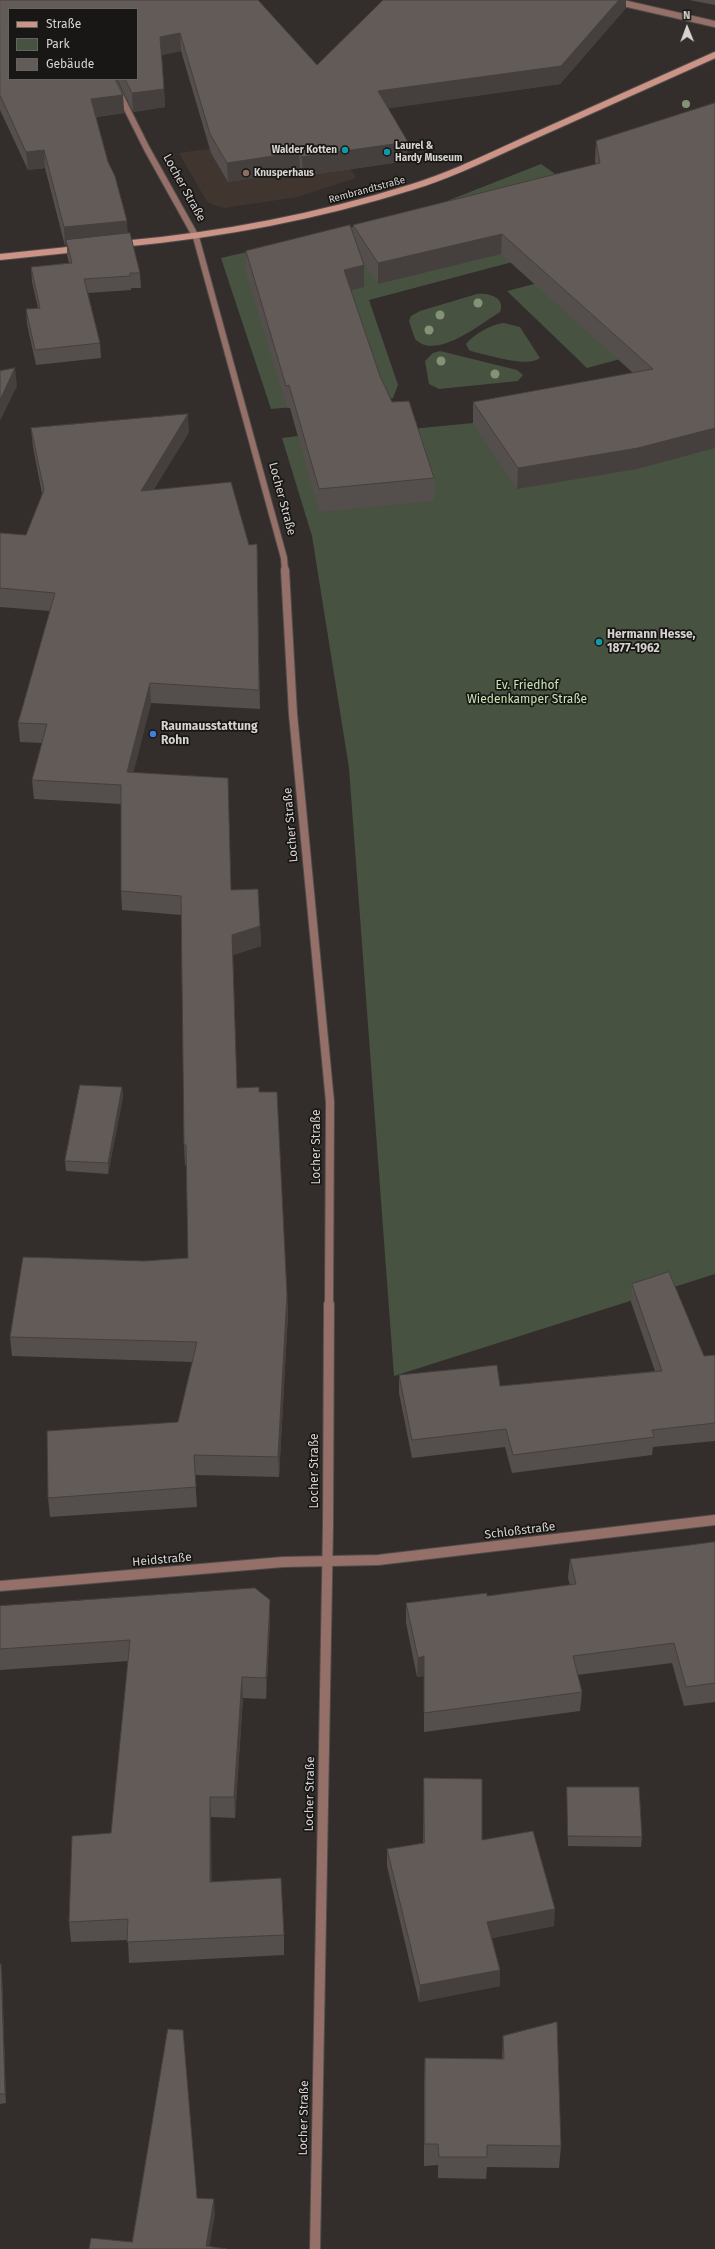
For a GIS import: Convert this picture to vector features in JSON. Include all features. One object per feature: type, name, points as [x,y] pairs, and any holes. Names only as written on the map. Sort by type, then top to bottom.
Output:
[{"type":"main road","name":"Rembrandtstraße","points":[[119,245],[196,237],[311,215],[413,187],[461,169],[715,55]]},
{"type":"main road","points":[[0,257],[87,248]]},
{"type":"street","points":[[610,0],[715,24]]},
{"type":"street","name":"Locher Straße","points":[[113,80],[150,154],[196,237],[284,558],[293,714],[330,1102],[327,1560],[315,2249]]},
{"type":"street","name":"Schloßstraße","points":[[327,1560],[378,1560],[715,1520]]},
{"type":"street","name":"Heidstraße","points":[[0,1586],[327,1560]]},
{"type":"shaded area","name":"Knusperhaus","points":[[281,139],[350,167],[356,178],[297,197],[224,208],[207,202],[179,153]]},
{"type":"green space","points":[[541,164],[575,188],[588,242],[369,300],[398,385],[393,398],[271,409],[221,258],[370,223],[447,201]]},
{"type":"green space","points":[[621,262],[705,336],[587,368],[507,291]]},
{"type":"green space","points":[[477,294],[491,295],[498,299],[501,307],[500,312],[470,332],[446,343],[434,346],[424,345],[415,339],[409,321],[411,316],[420,311]]},
{"type":"green space","points":[[504,323],[520,327],[540,358],[527,362],[518,361],[498,358],[469,350],[466,344],[478,333],[489,327]]},
{"type":"green space","points":[[440,351],[517,370],[523,375],[518,381],[439,389],[429,384],[425,361],[433,353]]},
{"type":"green space","name":"Ev. Friedhof Wiedenkamper Straße","points":[[715,369],[715,1274],[394,1376],[349,768],[312,536],[282,438],[298,436],[299,440],[473,423]]},
{"type":"building","points":[[0,0],[258,0],[317,65],[383,0],[619,0],[561,66],[378,91],[408,142],[302,157],[299,152],[227,163],[210,134],[180,33],[160,37],[164,89],[132,93],[126,80],[138,80],[138,8],[8,8],[8,80],[116,80],[123,95],[91,99],[108,162],[115,176],[127,221],[64,227],[44,150],[26,152],[0,95]]},
{"type":"building","points":[[715,103],[715,428],[638,448],[518,468],[473,402],[653,369],[502,234],[378,263],[353,225],[600,163],[596,141]]},
{"type":"building","points":[[350,225],[364,265],[344,270],[380,376],[392,402],[409,401],[434,478],[319,489],[289,385],[286,386],[246,251]]},
{"type":"building","points":[[130,233],[140,273],[130,273],[130,276],[84,279],[100,343],[35,350],[26,309],[40,308],[31,267],[72,263],[66,240]]},
{"type":"building","points":[[15,368],[0,400],[0,371]]},
{"type":"building","points":[[188,414],[141,491],[231,482],[249,545],[257,544],[259,690],[150,683],[127,772],[228,778],[231,890],[258,889],[260,926],[232,935],[237,1088],[259,1087],[259,1092],[277,1092],[287,1294],[278,1457],[194,1455],[196,1487],[48,1498],[47,1431],[178,1422],[197,1342],[10,1337],[23,1257],[144,1261],[188,1258],[186,1145],[184,1145],[181,896],[121,891],[121,785],[32,780],[47,724],[18,723],[55,593],[0,588],[0,533],[26,535],[44,490],[31,428]]},
{"type":"building","points":[[80,1085],[122,1087],[108,1163],[65,1161]]},
{"type":"building","points":[[669,1272],[704,1356],[715,1355],[715,1423],[652,1430],[654,1437],[513,1455],[506,1429],[412,1440],[399,1375],[497,1365],[500,1386],[662,1371],[632,1284]]},
{"type":"building","points":[[715,1542],[715,1683],[686,1687],[674,1643],[573,1656],[582,1692],[424,1713],[424,1656],[418,1658],[406,1603],[487,1593],[487,1596],[576,1584],[570,1559]]},
{"type":"building","points":[[255,1588],[270,1600],[266,1678],[242,1677],[234,1797],[210,1797],[210,1882],[281,1878],[284,1935],[127,1942],[128,1919],[69,1922],[72,1836],[111,1833],[130,1640],[0,1649],[0,1606]]},
{"type":"building","points":[[424,1778],[482,1779],[482,1840],[533,1831],[555,1909],[487,1922],[500,1970],[420,1985],[387,1849],[424,1843]]},
{"type":"building","points":[[567,1787],[639,1787],[642,1837],[568,1836]]},
{"type":"building","points":[[1,1964],[5,2094],[0,2094]]},
{"type":"building","points":[[557,2022],[561,2146],[487,2145],[487,2157],[439,2157],[438,2144],[425,2144],[425,2058],[504,2059],[503,2036]]},
{"type":"building","points":[[168,2029],[183,2030],[197,2198],[214,2199],[206,2246],[227,2249],[89,2249],[91,2238],[132,2242]]},
{"type":"place","name":"Walder Kotten","points":[[345,150]]},
{"type":"place","name":"Laurel & Hardy Museum","points":[[387,152]]},
{"type":"place","name":"Knusperhaus","points":[[246,173]]},
{"type":"place","name":"Hermann Hesse, 1877-1962","points":[[599,642]]},
{"type":"place","name":"Raumausstattung Rohn","points":[[153,734]]}]
